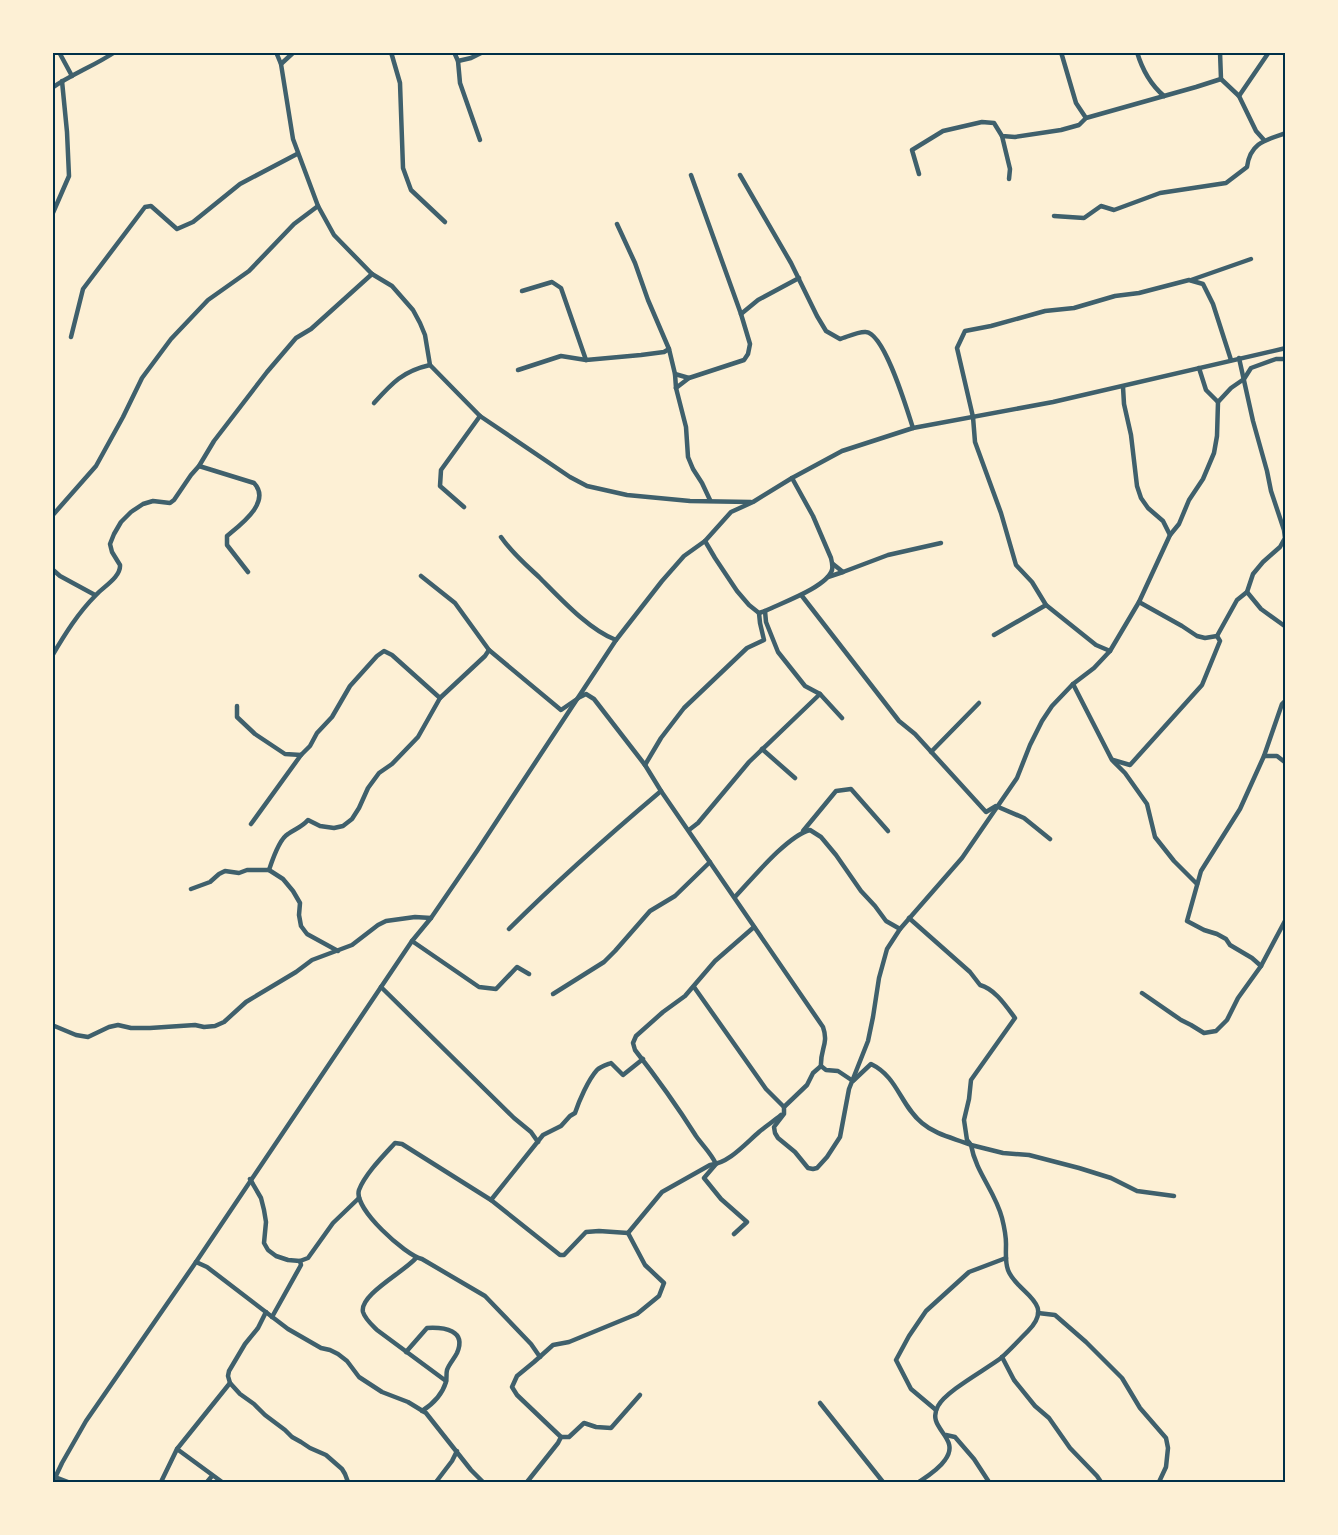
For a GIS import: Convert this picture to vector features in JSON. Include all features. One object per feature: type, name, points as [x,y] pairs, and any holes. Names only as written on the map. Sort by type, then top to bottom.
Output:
[{"type":"street","points":[[60,52],[72,76]]},
{"type":"street","points":[[52,88],[115,52]]},
{"type":"street","points":[[276,52],[281,64],[297,154],[318,206],[334,235],[372,274],[392,286],[413,310],[425,335],[430,365],[480,416],[570,477],[587,486],[627,495],[690,501],[752,502]]},
{"type":"street","points":[[281,64],[294,52]]},
{"type":"street","points":[[392,52],[400,83],[403,168],[411,190],[445,222]]},
{"type":"street","points":[[454,52],[458,61],[460,83],[480,140]]},
{"type":"street","points":[[458,61],[483,52]]},
{"type":"street","points":[[1061,52],[1076,103],[1086,118]]},
{"type":"street","points":[[1137,52],[1140,63],[1155,89],[1164,96]]},
{"type":"street","points":[[1220,52],[1221,78],[1239,96],[1256,131],[1264,140]]},
{"type":"street","points":[[1239,96],[1268,52]]},
{"type":"street","points":[[1002,136],[1015,137],[1061,130],[1079,124],[1086,118],[1221,78]]},
{"type":"street","points":[[52,216],[69,176],[68,132],[62,81]]},
{"type":"street","points":[[1153,99],[1155,89]]},
{"type":"street","points":[[920,174],[912,150],[943,132],[982,122],[994,123],[1002,136],[1010,168],[1009,179]]},
{"type":"street","points":[[1054,216],[1084,218],[1100,206],[1114,210],[1160,193],[1226,183],[1247,167],[1252,150],[1264,140],[1286,133]]},
{"type":"street","points":[[71,337],[83,289],[145,207],[151,206],[177,229],[193,222],[240,184],[297,154]]},
{"type":"street","points":[[676,388],[689,378],[744,360],[748,354],[750,344],[691,175]]},
{"type":"street","points":[[740,175],[791,263],[826,331],[840,339],[865,331],[877,338],[892,366],[913,428]]},
{"type":"street","points":[[52,516],[96,466],[116,431],[142,378],[171,339],[208,300],[249,272],[294,224],[318,206]]},
{"type":"street","points":[[617,224],[635,263],[648,300],[669,349],[686,427],[688,457],[710,500]]},
{"type":"street","points":[[1110,651],[1096,645],[1046,605],[1032,582],[1016,565],[1001,513],[975,442],[973,417],[957,348],[965,331],[1045,311],[1074,308],[1115,296],[1189,280],[1251,259]]},
{"type":"street","points":[[52,656],[64,635],[95,595],[119,573],[120,565],[112,552],[110,544],[121,522],[143,504],[153,502],[170,503],[174,500],[225,426],[296,338],[311,329],[372,274]]},
{"type":"street","points":[[741,314],[758,300],[799,278]]},
{"type":"street","points":[[1189,280],[1203,284],[1213,304],[1231,360]]},
{"type":"street","points":[[522,290],[552,282],[561,288],[586,360]]},
{"type":"street","points":[[68,1482],[54,1480],[86,1421],[196,1262],[250,1179],[412,941],[431,918],[580,697],[616,640],[684,556],[705,541],[731,512],[842,451],[913,428],[1123,387],[1286,348]]},
{"type":"street","points":[[518,370],[561,356],[586,360],[664,352],[669,349]]},
{"type":"street","points":[[1276,359],[1278,349]]},
{"type":"street","points":[[1217,636],[1237,600],[1247,592],[1253,574],[1280,547],[1285,538],[1285,530],[1271,491],[1253,421],[1239,358]]},
{"type":"street","points":[[694,987],[766,1089],[784,1107],[784,1114],[774,1127],[778,1138],[795,1152],[808,1168],[813,1170],[817,1168],[840,1137],[850,1089],[868,1040],[874,1017],[879,978],[888,949],[900,929],[962,858],[1017,778],[1030,745],[1052,706],[1073,684],[1094,668],[1110,651],[1139,602],[1170,535],[1203,479],[1214,453],[1218,436],[1218,402],[1231,388],[1244,379],[1251,368],[1276,359],[1286,359]]},
{"type":"street","points":[[374,403],[399,378],[415,369],[430,365]]},
{"type":"street","points":[[1199,368],[1206,390],[1218,402]]},
{"type":"street","points":[[675,374],[689,378]]},
{"type":"street","points":[[1123,387],[1137,486],[1141,498],[1148,508],[1163,521],[1170,535]]},
{"type":"street","points":[[464,507],[440,486],[441,470],[480,416]]},
{"type":"street","points":[[199,466],[254,483],[258,487],[260,494],[258,504],[251,515],[227,536],[226,540],[226,545],[248,572]]},
{"type":"street","points":[[792,478],[812,516],[833,564],[843,572]]},
{"type":"street","points":[[501,538],[511,552],[585,622],[604,636],[616,640]]},
{"type":"street","points":[[705,541],[748,606],[759,613]]},
{"type":"street","points":[[759,613],[785,601],[802,596],[828,577],[888,554],[941,543]]},
{"type":"street","points":[[828,577],[833,564]]},
{"type":"street","points":[[52,569],[60,576],[95,595]]},
{"type":"street","points":[[421,576],[455,603],[488,650],[561,710],[586,694],[594,699],[645,765],[823,1027],[826,1043],[820,1055],[821,1066],[826,1070],[838,1070],[853,1081]]},
{"type":"street","points":[[1247,592],[1261,609],[1286,627]]},
{"type":"street","points":[[802,596],[899,721],[915,734],[986,812],[996,806]]},
{"type":"street","points":[[1139,602],[1197,636],[1205,638],[1217,636]]},
{"type":"street","points":[[994,635],[1046,605]]},
{"type":"street","points":[[765,611],[766,622],[778,652],[805,686],[820,694],[842,718]]},
{"type":"street","points":[[645,765],[661,738],[684,708],[746,648],[764,640],[759,613]]},
{"type":"street","points":[[1112,760],[1130,765],[1202,685],[1220,641],[1217,636]]},
{"type":"street","points":[[269,870],[285,836],[304,825],[308,820],[320,826],[334,828],[343,826],[352,819],[368,788],[378,774],[392,764],[418,737],[440,698],[485,656],[488,650]]},
{"type":"street","points":[[251,824],[301,755],[310,746],[317,733],[332,717],[350,686],[377,656],[384,651],[392,655],[440,698]]},
{"type":"street","points":[[1073,684],[1112,760],[1147,804],[1156,838],[1174,861],[1197,884]]},
{"type":"street","points":[[689,830],[698,823],[762,749],[820,694]]},
{"type":"street","points":[[1261,966],[1252,958],[1230,945],[1226,939],[1187,921],[1201,871],[1240,810],[1264,756],[1282,704],[1286,700]]},
{"type":"street","points":[[931,752],[979,703]]},
{"type":"street","points":[[237,706],[236,717],[255,734],[285,754],[301,755]]},
{"type":"street","points":[[762,749],[795,778]]},
{"type":"street","points":[[1264,756],[1278,756],[1286,763]]},
{"type":"street","points":[[735,897],[789,841],[802,832],[836,791],[851,789],[888,831]]},
{"type":"street","points":[[509,928],[586,855],[661,791]]},
{"type":"street","points":[[996,806],[1024,818],[1050,839]]},
{"type":"street","points":[[802,832],[810,830],[821,837],[886,921],[900,929]]},
{"type":"street","points":[[553,994],[604,962],[616,951],[650,911],[675,896],[710,862]]},
{"type":"street","points":[[191,889],[210,882],[225,871],[239,873],[247,870],[269,870],[283,880],[293,891],[300,903],[299,915],[301,926],[307,934],[338,951]]},
{"type":"street","points":[[52,1025],[76,1035],[88,1037],[118,1025],[131,1028],[215,1026],[224,1022],[246,1002],[296,972],[312,960],[352,945],[386,921],[415,917],[431,918]]},
{"type":"street","points":[[909,918],[970,972],[980,985],[1000,999],[1015,1018],[971,1080],[964,1120],[967,1140],[971,1145],[979,1172],[995,1198],[1002,1217],[1008,1270],[1014,1281],[1032,1296],[1038,1313],[1037,1321],[1030,1330],[1002,1357],[947,1395],[938,1405],[934,1415],[936,1424],[949,1443],[946,1459],[938,1468],[919,1482]]},
{"type":"street","points":[[1142,993],[1173,1015],[1204,1033],[1216,1031],[1227,1020],[1238,998],[1261,966],[1286,919]]},
{"type":"street","points":[[716,1164],[633,1043],[636,1036],[663,1012],[685,996],[715,961],[754,927]]},
{"type":"street","points":[[412,941],[479,987],[496,989],[517,967],[529,974]]},
{"type":"street","points":[[381,987],[514,1118],[531,1132],[538,1142]]},
{"type":"street","points":[[491,1200],[543,1135],[560,1126],[574,1113],[580,1098],[598,1069],[611,1064],[623,1075],[643,1060]]},
{"type":"street","points":[[853,1081],[871,1064],[881,1069],[893,1083],[908,1107],[922,1122],[941,1135],[1003,1153],[1029,1155],[1078,1168],[1111,1178],[1137,1191],[1174,1196]]},
{"type":"street","points":[[784,1107],[807,1085],[813,1073],[821,1066]]},
{"type":"street","points":[[734,1234],[747,1222],[721,1198],[704,1178],[716,1164],[746,1144],[756,1134],[784,1114]]},
{"type":"street","points":[[540,1357],[531,1344],[485,1296],[422,1259],[416,1258],[378,1226],[359,1198],[359,1190],[373,1168],[395,1143],[402,1144],[491,1200],[560,1255],[564,1255],[586,1232],[628,1233]]},
{"type":"street","points":[[628,1233],[662,1192],[710,1165],[716,1164]]},
{"type":"street","points":[[250,1179],[261,1198],[266,1222],[264,1243],[268,1250],[276,1256],[288,1260],[308,1258],[333,1223],[359,1198]]},
{"type":"street","points":[[628,1233],[645,1265],[664,1284],[659,1296],[637,1314],[569,1342],[552,1345],[517,1376],[512,1387],[517,1395],[560,1437],[570,1437],[584,1423],[596,1427],[612,1428],[640,1394]]},
{"type":"street","points":[[416,1258],[375,1290],[363,1303],[363,1312],[368,1322],[446,1381]]},
{"type":"street","points":[[936,1410],[911,1389],[896,1360],[926,1311],[969,1272],[1006,1258]]},
{"type":"street","points":[[272,1317],[301,1265],[300,1260]]},
{"type":"street","points":[[196,1262],[207,1267],[288,1329],[321,1348],[338,1354],[358,1377],[382,1392],[408,1402],[426,1413],[483,1482]]},
{"type":"street","points":[[266,1312],[258,1328],[229,1371],[230,1383],[240,1394],[292,1437],[326,1455],[342,1469],[346,1474],[348,1482]]},
{"type":"street","points":[[1038,1313],[1055,1315],[1086,1342],[1122,1378],[1140,1408],[1166,1438],[1168,1448],[1166,1467],[1159,1482]]},
{"type":"street","points":[[406,1352],[427,1328],[440,1328],[456,1334],[460,1343],[448,1369],[446,1381],[436,1399],[422,1411]]},
{"type":"street","points":[[1002,1357],[1014,1380],[1035,1406],[1049,1418],[1070,1448],[1101,1482]]},
{"type":"street","points":[[161,1482],[177,1448],[230,1383]]},
{"type":"street","points":[[820,1403],[883,1482]]},
{"type":"street","points":[[946,1436],[955,1437],[974,1459],[989,1482]]},
{"type":"street","points":[[527,1482],[558,1443],[560,1437]]},
{"type":"street","points":[[177,1448],[222,1482]]},
{"type":"street","points":[[436,1482],[452,1461],[456,1451]]},
{"type":"street","points":[[207,1482],[212,1476]]}]
